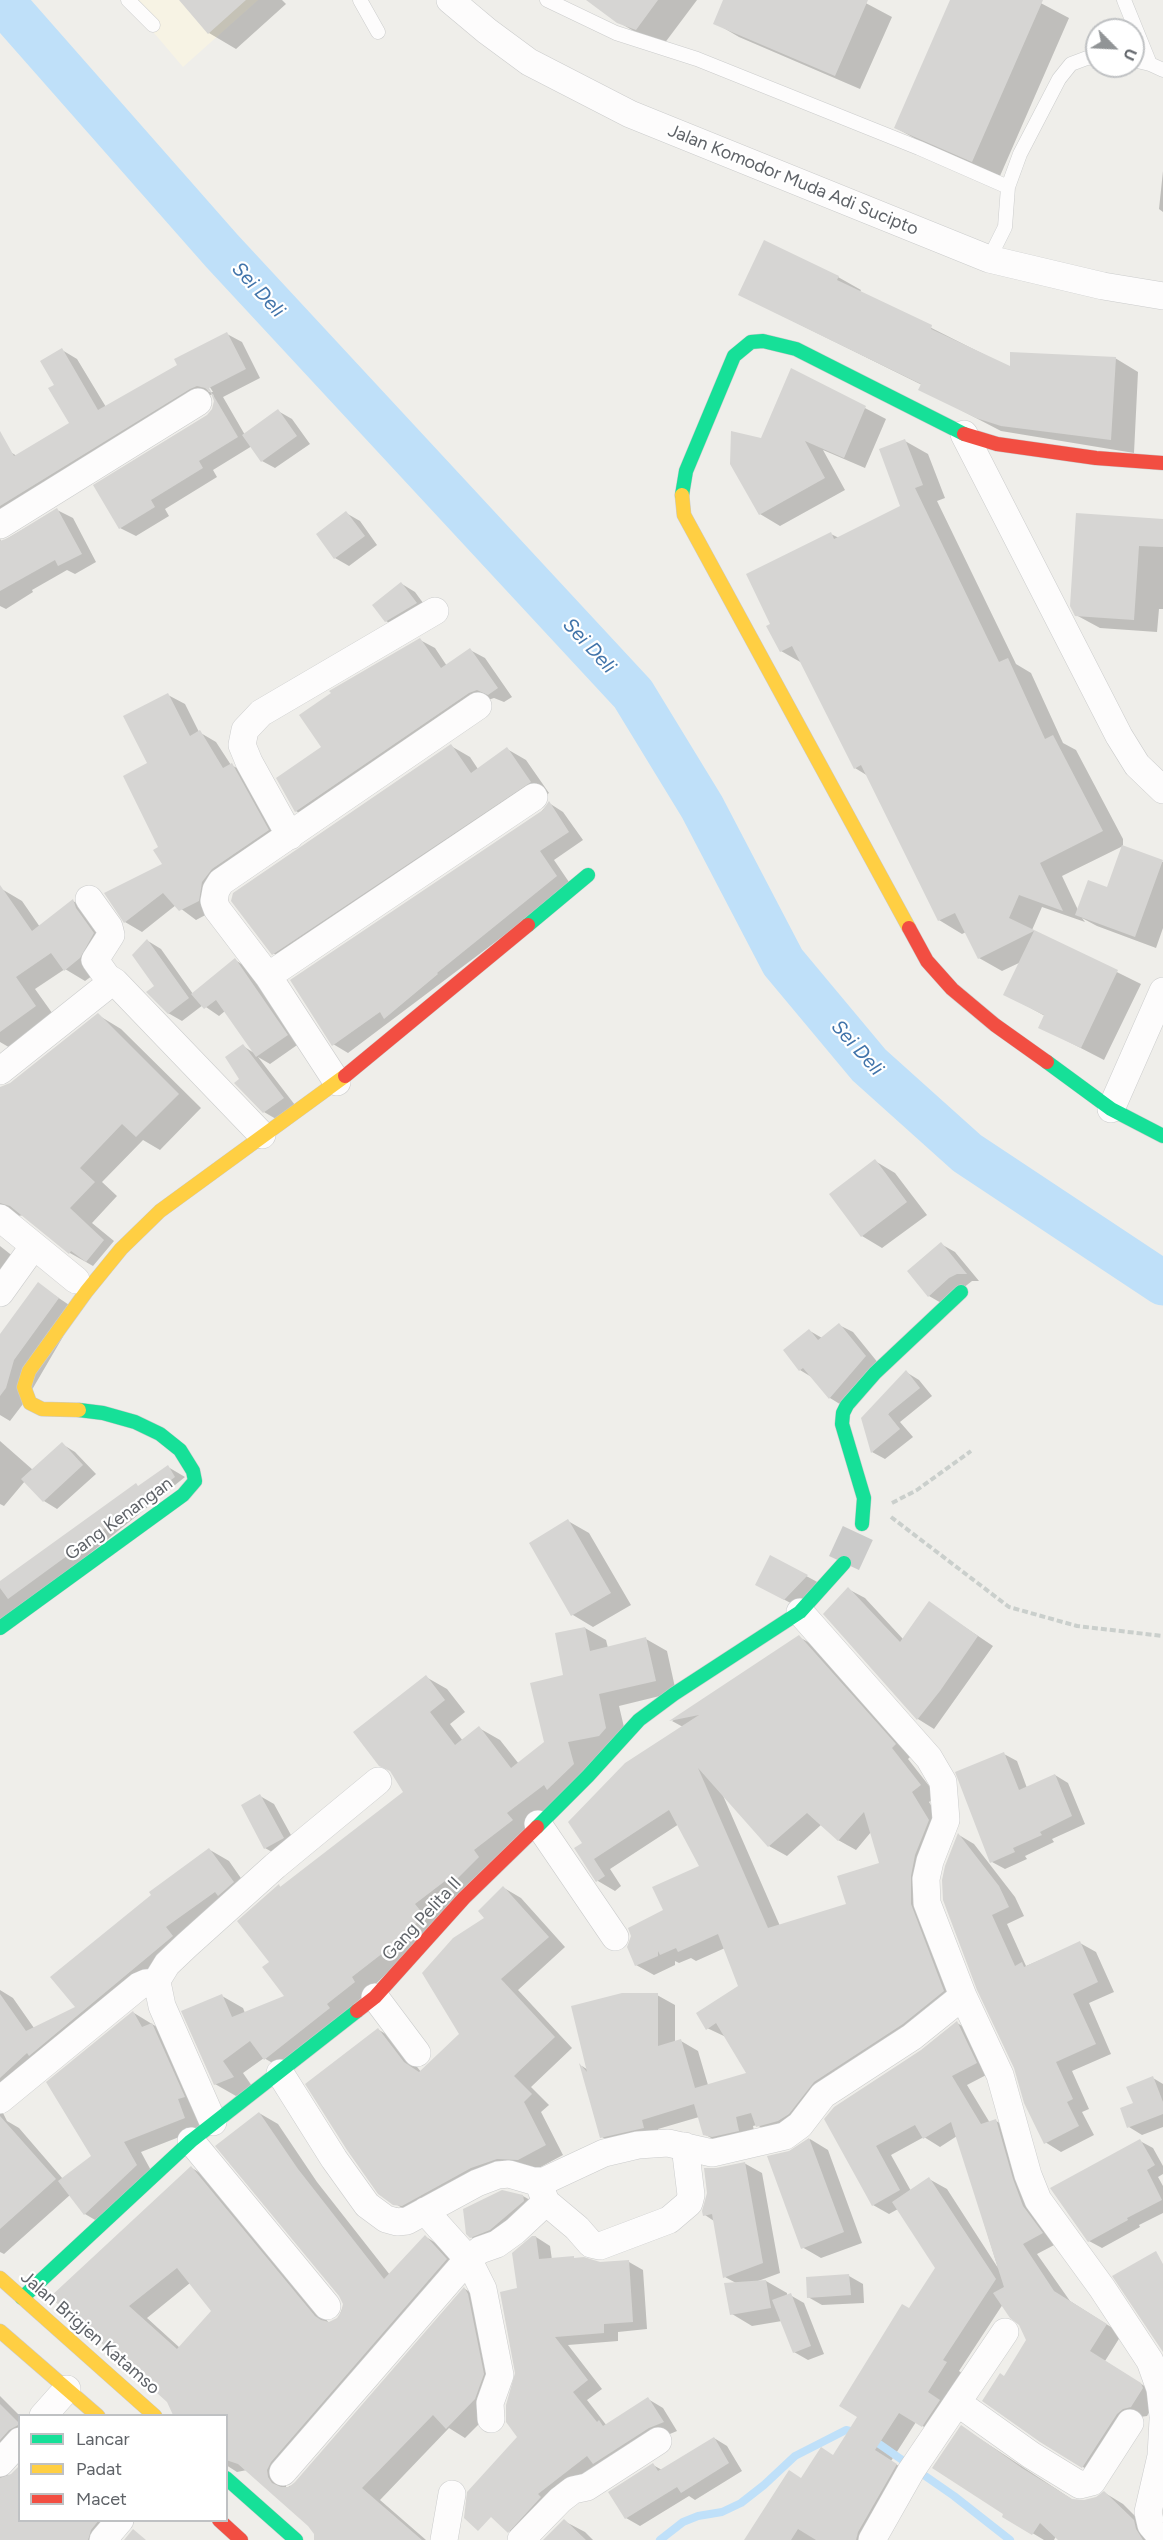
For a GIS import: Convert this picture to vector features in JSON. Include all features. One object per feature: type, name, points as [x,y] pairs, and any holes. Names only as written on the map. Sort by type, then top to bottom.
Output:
[{"type":"street","name":"Jalan Komodor Muda Adi Sucipto","points":[[450,0],[529,62],[581,91],[640,118],[989,259],[1063,278],[1163,296]]},
{"type":"street","points":[[1163,463],[1096,458],[1008,445],[964,434],[796,349],[778,344],[751,342],[734,356],[686,471],[681,489],[684,515],[927,962],[952,989],[995,1025],[1111,1109],[1163,1136]]},
{"type":"street","points":[[0,525],[198,402]]},
{"type":"street","points":[[964,434],[1119,736],[1137,765],[1163,789]]},
{"type":"street","points":[[290,836],[249,762],[242,745],[245,730],[261,713],[435,611]]},
{"type":"street","points":[[337,1082],[268,976],[217,909],[214,894],[221,882],[478,706]]},
{"type":"street","points":[[268,976],[534,797]]},
{"type":"street","points":[[0,1218],[81,1286],[144,1225],[262,1135],[337,1082],[588,875]]},
{"type":"street","points":[[89,899],[109,927],[111,935],[95,960],[107,977],[115,982],[262,1135]]},
{"type":"street","points":[[0,1071],[103,989]]},
{"type":"street","points":[[1111,1109],[1163,991]]},
{"type":"street","points":[[0,1293],[33,1247]]},
{"type":"street","name":"Gang Kenangan","points":[[0,1628],[173,1502],[192,1487],[195,1481],[194,1471],[180,1450],[160,1434],[135,1422],[103,1413],[69,1408],[42,1408],[30,1403],[26,1397],[24,1387],[28,1371],[81,1286]]},
{"type":"street","points":[[863,1520],[864,1498],[842,1420],[847,1405],[875,1373],[961,1292]]},
{"type":"street","name":"Gang Pelita II","points":[[22,2298],[213,2122],[280,2073],[375,1997],[464,1898],[588,1776],[639,1720],[674,1694],[800,1612],[844,1563]]},
{"type":"street","points":[[800,1612],[929,1758],[943,1782],[946,1820],[930,1861],[926,1879],[927,1903],[963,1996],[1000,2075],[1028,2175],[1038,2200],[1102,2288],[1150,2361],[1160,2389],[1163,2418],[1161,2456],[1148,2512],[1151,2525],[1163,2539]]},
{"type":"street","points":[[213,2122],[162,2006],[157,1982],[167,1964],[187,1945],[276,1866],[378,1781]]},
{"type":"street","points":[[538,1824],[615,1937]]},
{"type":"street","points":[[0,2100],[139,1986],[157,1982]]},
{"type":"street","points":[[283,2472],[468,2259],[506,2237],[542,2192],[604,2153],[638,2145],[668,2143],[685,2145],[711,2153],[785,2136],[800,2125],[824,2095],[912,2037],[963,1996]]},
{"type":"street","points":[[375,1997],[417,2053]]},
{"type":"street","points":[[280,2073],[334,2159],[376,2213],[397,2222],[407,2221],[477,2183],[498,2175],[509,2174],[542,2192],[591,2244],[597,2246],[669,2220],[683,2210],[691,2195],[685,2145]]},
{"type":"street","points":[[191,2141],[327,2306]]},
{"type":"street","points":[[425,2211],[468,2259],[483,2289],[500,2375],[490,2403],[491,2419]]},
{"type":"street","name":"Jalan Brigjen Katamso","points":[[0,2278],[154,2414]]},
{"type":"street","points":[[0,2331],[97,2414]]},
{"type":"street","points":[[872,2540],[918,2460],[1005,2332]]},
{"type":"street","points":[[44,2414],[67,2389]]},
{"type":"street","points":[[958,2403],[1031,2455],[1080,2485],[1092,2482],[1130,2423]]},
{"type":"street","points":[[521,2540],[560,2500],[573,2490],[587,2487],[658,2441]]},
{"type":"street","points":[[0,2463],[18,2443]]},
{"type":"street","points":[[228,2480],[296,2540]]},
{"type":"street","points":[[444,2540],[452,2494]]},
{"type":"street","points":[[103,2540],[118,2522]]},
{"type":"street","points":[[221,2522],[241,2540]]},
{"type":"lane","points":[[128,0],[153,25]]},
{"type":"lane","points":[[360,0],[378,32]]},
{"type":"lane","points":[[547,0],[616,33],[697,59],[919,148],[1008,187]]},
{"type":"lane","points":[[1124,0],[1150,64]]},
{"type":"lane","points":[[989,259],[1005,227],[1008,187],[1020,154],[1059,79],[1071,64],[1085,59]]},
{"type":"lane","points":[[1145,63],[1163,70]]},
{"type":"path","points":[[863,1520],[917,1490],[971,1451]]},
{"type":"path","points":[[881,1509],[1009,1607],[1077,1626],[1163,1636]]},
{"type":"shaded area","points":[[126,0],[258,0],[183,67]]},
{"type":"building","points":[[179,0],[246,0],[208,34]]},
{"type":"building","points":[[586,0],[658,0],[636,30],[617,23]]},
{"type":"building","points":[[723,0],[868,0],[835,76],[713,24]]},
{"type":"building","points":[[950,0],[1043,0],[972,162],[894,128]]},
{"type":"building","points":[[764,240],[839,276],[837,280],[932,325],[931,329],[1010,366],[1010,352],[1116,357],[1111,440],[1001,426],[976,418],[918,390],[921,384],[738,295]]},
{"type":"building","points":[[227,332],[246,369],[209,388],[238,437],[199,461],[203,468],[151,500],[155,507],[119,529],[93,485],[207,415],[214,401],[211,393],[205,388],[197,386],[190,389],[0,506],[0,431],[14,456],[69,423],[48,388],[54,385],[40,361],[62,348],[98,410],[177,365],[174,359]]},
{"type":"building","points":[[791,368],[866,406],[844,458],[805,441],[825,478],[759,515],[730,464],[731,431],[761,438]]},
{"type":"building","points":[[278,409],[297,436],[261,462],[242,435]]},
{"type":"building","points":[[905,439],[923,485],[915,488],[999,662],[1008,658],[1045,739],[1053,735],[1103,831],[1040,863],[1063,911],[1019,895],[1009,918],[1118,970],[1081,1048],[1038,1028],[1044,1015],[1003,995],[1034,931],[978,959],[955,913],[938,921],[861,765],[854,769],[792,646],[780,652],[766,626],[770,624],[746,574],[831,532],[834,539],[900,506],[879,449]]},
{"type":"building","points":[[57,508],[82,554],[58,566],[55,560],[0,591],[0,541]]},
{"type":"building","points":[[346,511],[365,536],[334,559],[316,534]]},
{"type":"building","points":[[1076,513],[1163,519],[1163,547],[1139,546],[1134,620],[1075,616],[1070,606]]},
{"type":"building","points":[[401,582],[417,603],[385,622],[372,605]]},
{"type":"building","points":[[420,638],[441,668],[470,648],[498,688],[488,695],[477,690],[469,693],[295,812],[276,778],[321,747],[299,715],[331,693],[329,691]]},
{"type":"building","points":[[168,693],[190,736],[200,730],[223,768],[232,763],[269,830],[212,869],[202,882],[199,901],[179,911],[163,893],[124,923],[104,893],[162,864],[153,850],[158,847],[123,776],[147,763],[123,716]]},
{"type":"building","points":[[451,744],[471,773],[507,747],[531,782],[272,955],[231,901],[233,893]]},
{"type":"building","points":[[549,801],[569,832],[540,851],[557,876],[384,1019],[380,1012],[332,1046],[290,980],[543,810]]},
{"type":"building","points":[[1122,845],[1163,860],[1135,937],[1075,915],[1088,880],[1107,887]]},
{"type":"building","points":[[0,885],[32,931],[73,899],[76,908],[94,933],[80,958],[64,971],[51,953],[16,977],[36,1006],[0,1032]]},
{"type":"building","points":[[147,939],[189,998],[168,1014],[146,992],[154,986],[132,955]]},
{"type":"building","points":[[235,958],[288,1035],[256,1057],[216,1000],[204,1009],[191,994]]},
{"type":"building","points":[[98,1013],[179,1094],[136,1137],[122,1124],[80,1168],[95,1182],[70,1208],[104,1240],[86,1262],[71,1251],[69,1254],[10,1206],[0,1203],[0,1087],[10,1083]]},
{"type":"building","points":[[243,1044],[284,1098],[263,1113],[234,1083],[239,1079],[225,1057]]},
{"type":"building","points":[[875,1159],[907,1202],[861,1237],[829,1194]]},
{"type":"building","points":[[941,1242],[967,1274],[957,1274],[949,1278],[928,1297],[907,1271]]},
{"type":"building","points":[[38,1282],[59,1298],[14,1360],[6,1388],[0,1396],[0,1334]]},
{"type":"building","points":[[839,1323],[866,1356],[829,1399],[803,1368],[799,1371],[783,1350],[809,1329],[818,1340]]},
{"type":"building","points":[[906,1370],[920,1388],[888,1414],[900,1429],[871,1453],[861,1418]]},
{"type":"building","points":[[62,1442],[83,1465],[43,1502],[21,1479]]},
{"type":"building","points":[[168,1465],[175,1477],[8,1599],[0,1588],[0,1581],[136,1483],[138,1486]]},
{"type":"building","points":[[568,1519],[611,1593],[571,1616],[529,1543]]},
{"type":"building","points":[[770,1555],[808,1575],[784,1600],[755,1585]]},
{"type":"building","points":[[848,1587],[900,1642],[929,1601],[978,1636],[917,1720],[823,1614]]},
{"type":"building","points":[[585,1627],[590,1651],[646,1637],[656,1681],[599,1694],[606,1728],[599,1736],[568,1742],[574,1764],[547,1790],[544,1785],[507,1813],[513,1820],[474,1850],[479,1857],[453,1883],[449,1878],[415,1904],[424,1915],[401,1939],[352,1977],[355,1982],[327,2004],[330,2008],[264,2060],[250,2041],[223,2061],[234,2077],[214,2085],[181,2011],[222,1994],[232,2017],[284,1996],[262,1967],[269,1962],[237,1921],[279,1884],[280,1887],[403,1792],[390,1771],[379,1766],[353,1732],[426,1675],[445,1700],[430,1712],[455,1745],[479,1726],[511,1768],[544,1742],[530,1683],[563,1675],[555,1633]]},
{"type":"building","points":[[799,1635],[896,1744],[892,1748],[921,1785],[912,1792],[929,1820],[915,1855],[911,1876],[911,1904],[944,1991],[903,2024],[814,2082],[789,2114],[778,2121],[756,2127],[751,2113],[736,2117],[739,2131],[712,2137],[703,2135],[694,2104],[642,2120],[644,2128],[600,2138],[579,2063],[587,2072],[571,2006],[622,1993],[658,1993],[658,2046],[681,2039],[695,2088],[746,2073],[716,2023],[706,2030],[696,2013],[738,1986],[718,1934],[678,1952],[676,1948],[660,1955],[658,1951],[658,1956],[635,1966],[627,1947],[631,1936],[628,1928],[663,1910],[652,1887],[699,1866],[669,1810],[594,1859],[605,1876],[596,1882],[574,1848],[582,1843],[568,1822],[625,1763],[699,1715],[669,1721]],"holes":[[[698,1768],[768,1847],[807,1813],[838,1841],[864,1812],[879,1863],[837,1876],[846,1904],[768,1928]]]},
{"type":"building","points":[[1004,1752],[1019,1790],[1055,1774],[1072,1816],[1040,1832],[1042,1835],[1013,1848],[1015,1852],[990,1863],[955,1772]]},
{"type":"building","points":[[260,1794],[284,1838],[264,1849],[241,1805]]},
{"type":"building","points":[[958,1833],[999,1886],[1009,1907],[992,1915],[1015,1966],[1022,1962],[1024,1967],[1080,1941],[1098,1982],[1073,1994],[1096,2044],[1056,2062],[1073,2099],[1067,2102],[1079,2126],[1044,2144],[1024,2103],[1014,2068],[977,1990],[943,1900],[942,1880],[945,1866]]},
{"type":"building","points":[[209,1848],[234,1882],[218,1896],[215,1892],[166,1927],[173,1936],[29,2056],[27,2053],[0,2078],[0,1994],[26,2031],[75,2007],[50,1977],[151,1895],[149,1892]]},
{"type":"building","points":[[503,1886],[549,1937],[501,1979],[555,2037],[514,2076],[532,2094],[524,2102],[546,2145],[518,2160],[497,2159],[471,2168],[402,2206],[393,2205],[378,2194],[305,2084],[378,2028],[404,2062],[419,2072],[459,2034],[422,1973],[453,1938],[484,1918],[478,1911]]},
{"type":"building","points":[[133,2011],[142,2027],[152,2023],[185,2097],[178,2099],[185,2118],[124,2142],[137,2165],[84,2215],[58,2181],[91,2156],[46,2082]]},
{"type":"building","points":[[957,2021],[977,2063],[952,2076],[981,2124],[996,2119],[1023,2206],[1043,2233],[1023,2244],[1054,2291],[1107,2324],[1090,2351],[1141,2383],[1143,2388],[1131,2407],[1117,2414],[1082,2468],[982,2401],[1000,2373],[1004,2376],[1026,2340],[1019,2325],[1010,2318],[993,2293],[1004,2287],[951,2122],[923,2139],[915,2125],[876,2146],[900,2190],[872,2206],[824,2119],[834,2107],[921,2050]]},
{"type":"building","points":[[1153,2076],[1163,2102],[1163,2114],[1127,2128],[1120,2108],[1133,2103],[1126,2087]]},
{"type":"building","points":[[259,2112],[298,2169],[384,2279],[425,2235],[447,2259],[271,2462],[267,2470],[272,2483],[281,2487],[289,2487],[295,2482],[464,2287],[468,2294],[484,2374],[475,2399],[446,2429],[433,2415],[362,2488],[422,2540],[314,2540],[314,2534],[308,2526],[238,2464],[228,2461],[228,2414],[173,2414],[167,2402],[50,2297],[191,2166],[315,2316],[329,2322],[337,2318],[343,2304],[339,2296],[215,2146]],"holes":[[[177,2268],[211,2311],[177,2349],[129,2306]]]},
{"type":"building","points":[[0,2116],[56,2179],[0,2229]]},
{"type":"building","points":[[809,2138],[844,2232],[801,2249],[767,2156],[789,2151]]},
{"type":"building","points":[[1140,2139],[1155,2165],[1147,2170],[1162,2200],[1088,2242],[1050,2188]]},
{"type":"building","points":[[745,2162],[763,2263],[723,2278],[712,2214],[703,2216],[702,2211],[707,2193],[704,2168]]},
{"type":"building","points":[[929,2177],[996,2279],[943,2360],[947,2362],[928,2392],[940,2400],[922,2427],[899,2413],[875,2450],[897,2464],[858,2532],[856,2540],[816,2540],[798,2529],[791,2540],[744,2540],[789,2470],[801,2478],[821,2447],[833,2455],[857,2417],[839,2406],[902,2304],[909,2308],[935,2268],[892,2202]]},
{"type":"building","points":[[502,2190],[523,2195],[524,2201],[490,2230],[470,2238],[466,2234],[463,2209]]},
{"type":"building","points":[[532,2236],[536,2236],[539,2259],[574,2256],[574,2258],[584,2257],[600,2262],[629,2260],[633,2322],[604,2324],[604,2333],[555,2337],[588,2380],[573,2392],[597,2422],[599,2420],[603,2426],[648,2397],[664,2422],[649,2428],[593,2464],[587,2456],[538,2494],[541,2497],[508,2533],[491,2517],[478,2531],[464,2518],[467,2492],[517,2437],[506,2422],[506,2405],[515,2373],[500,2292],[517,2288],[512,2253]]},
{"type":"building","points":[[1156,2251],[1163,2264],[1163,2352],[1112,2276]]},
{"type":"building","points":[[849,2274],[851,2295],[807,2298],[806,2277]]},
{"type":"building","points":[[766,2280],[771,2308],[730,2315],[724,2283]]},
{"type":"building","points":[[791,2293],[811,2346],[793,2353],[772,2300]]},
{"type":"building","points":[[0,2404],[18,2422],[18,2425],[9,2430],[0,2440]]},
{"type":"building","points":[[961,2425],[1022,2468],[1072,2499],[1084,2500],[1096,2497],[1104,2491],[1134,2520],[1136,2529],[1143,2540],[1058,2540],[1040,2523],[1032,2535],[1002,2517],[1003,2514],[932,2468]]},
{"type":"building","points":[[714,2437],[729,2463],[681,2493],[677,2487],[625,2519],[608,2492],[653,2463],[658,2471]]},
{"type":"building","points":[[18,2467],[18,2522],[97,2522],[91,2530],[88,2540],[0,2540],[0,2478],[11,2474]]},
{"type":"building","points":[[564,2519],[586,2540],[543,2540]]},
{"type":"building","points":[[133,2529],[146,2540],[124,2540]]},
{"type":"waterway","name":"Sei Deli","points":[[1,0],[222,251],[633,694],[702,807],[783,962],[869,1065],[967,1153],[1163,1283]]},
{"type":"waterway","points":[[660,2540],[683,2522],[698,2516],[722,2512],[741,2503],[795,2456],[846,2430],[858,2433]]},
{"type":"waterway","points":[[872,2439],[954,2496],[1010,2540]]},
{"type":"tunnel","points":[[844,1563],[862,1524]]},
{"type":"traffic: fast","points":[[682,495],[686,471],[734,356],[751,342],[763,341],[796,349],[964,434]]},
{"type":"traffic: fast","points":[[528,925],[588,875]]},
{"type":"traffic: fast","points":[[1047,1062],[1111,1109],[1163,1136]]},
{"type":"traffic: fast","points":[[862,1524],[864,1498],[842,1424],[843,1413],[847,1405],[875,1373],[961,1292]]},
{"type":"traffic: fast","points":[[0,1628],[183,1495],[195,1481],[193,1471],[180,1450],[160,1434],[135,1422],[103,1413],[79,1410]]},
{"type":"traffic: fast","points":[[537,1827],[639,1720],[674,1694],[800,1612],[844,1563]]},
{"type":"traffic: fast","points":[[22,2298],[191,2141],[357,2011]]},
{"type":"traffic: fast","points":[[228,2480],[296,2540]]},
{"type":"traffic: slow","points":[[682,495],[684,515],[909,928]]},
{"type":"traffic: slow","points":[[79,1410],[42,1409],[30,1403],[24,1387],[29,1371],[86,1292],[121,1249],[160,1211],[345,1076]]},
{"type":"traffic: slow","points":[[0,2278],[153,2414]]},
{"type":"traffic: slow","points":[[0,2331],[96,2414]]},
{"type":"traffic: jam","points":[[964,434],[997,444],[1096,458],[1163,463]]},
{"type":"traffic: jam","points":[[345,1076],[528,925]]},
{"type":"traffic: jam","points":[[909,928],[927,961],[952,989],[995,1025],[1047,1062]]},
{"type":"traffic: jam","points":[[357,2011],[375,1997],[464,1898],[537,1827]]},
{"type":"traffic: jam","points":[[221,2522],[241,2540]]}]
